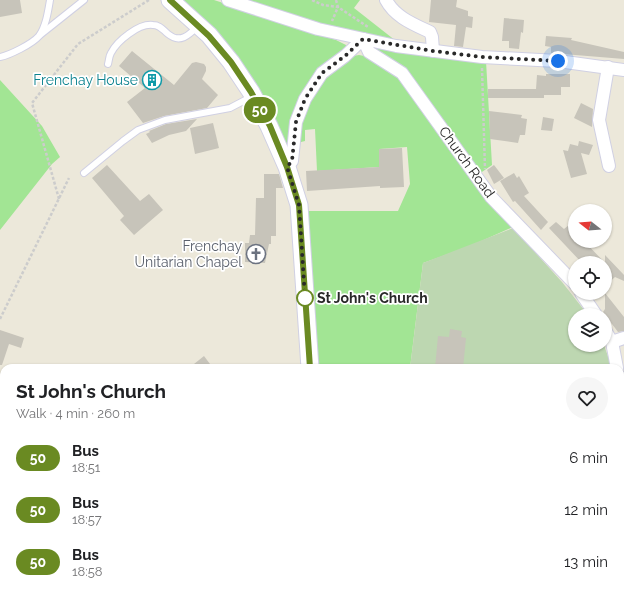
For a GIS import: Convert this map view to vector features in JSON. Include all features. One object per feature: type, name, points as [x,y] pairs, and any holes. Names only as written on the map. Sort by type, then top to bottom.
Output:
[{"type":"street","points":[[170,0],[209,36],[231,62],[270,126],[287,167],[299,205],[310,364]]},
{"type":"street","points":[[228,0],[318,28],[363,39],[433,51],[482,57],[558,61],[624,70]]},
{"type":"street","points":[[386,0],[390,8],[399,16],[430,32],[433,51]]},
{"type":"street","points":[[287,167],[292,161],[296,122],[305,99],[322,73],[345,56],[363,39]]},
{"type":"street","name":"Church Road","points":[[363,39],[369,52],[402,73],[491,197],[568,277]]},
{"type":"street","points":[[608,67],[599,120],[609,166]]},
{"type":"street","points":[[616,364],[612,342],[624,338]]},
{"type":"lane","points":[[38,37],[47,18],[50,0]]},
{"type":"lane","points":[[0,57],[20,50],[84,0]]},
{"type":"lane","points":[[108,64],[111,52],[122,39],[131,32],[144,26],[152,24],[159,26],[172,37],[180,38],[189,36],[198,26]]},
{"type":"lane","points":[[84,173],[138,130],[165,120],[230,108],[253,96]]},
{"type":"path","points":[[59,199],[32,103],[78,44],[149,0]]},
{"type":"path","points":[[312,0],[322,5],[338,7],[370,28]]},
{"type":"path","points":[[336,0],[338,7]]},
{"type":"path","points":[[482,57],[485,171]]},
{"type":"path","points":[[0,319],[69,178]]},
{"type":"green space","points":[[178,0],[214,0],[336,40],[346,45],[345,51],[318,72],[289,149],[286,149]]},
{"type":"green space","points":[[247,0],[360,0],[354,8],[396,41],[343,30]]},
{"type":"green space","points":[[376,48],[430,56],[486,61],[492,165],[479,174],[414,80],[376,52]]},
{"type":"green space","points":[[359,55],[369,57],[401,79],[513,227],[468,247],[423,263],[410,364],[318,364],[306,211],[398,211],[410,184],[407,147],[379,149],[379,167],[317,171],[315,129],[305,130],[305,141],[297,143],[299,123],[308,101],[325,76],[353,56]]},
{"type":"green space","points":[[0,80],[42,126],[60,157],[52,164],[0,230]]},
{"type":"green space","points":[[513,228],[568,290],[568,300],[576,300],[582,308],[568,308],[568,352],[606,352],[611,364],[410,364],[423,263]]},
{"type":"building","points":[[0,0],[20,0],[22,13],[0,17]]},
{"type":"building","points":[[431,0],[457,0],[456,7],[468,11],[468,16],[473,17],[472,28],[466,27],[463,47],[454,46],[456,25],[429,22]]},
{"type":"building","points":[[504,18],[524,20],[523,33],[521,32],[519,49],[509,48],[509,41],[502,41]]},
{"type":"building","points":[[546,36],[572,38],[571,40],[624,52],[624,59],[551,53],[551,47],[545,46]]},
{"type":"building","points":[[132,51],[174,85],[192,63],[196,62],[204,64],[206,71],[202,79],[218,95],[207,108],[164,116],[143,123],[127,102],[145,88],[119,66]]},
{"type":"building","points":[[546,74],[570,74],[570,87],[561,87],[561,95],[544,95],[544,98],[488,98],[488,89],[536,89],[537,75],[546,76]]},
{"type":"building","points":[[581,103],[593,109],[592,127],[574,118]]},
{"type":"building","points":[[489,111],[522,115],[521,118],[527,119],[525,135],[520,135],[518,143],[490,139]]},
{"type":"building","points":[[543,117],[554,119],[552,131],[541,130]]},
{"type":"building","points":[[197,119],[186,131],[169,135],[152,143],[146,134],[150,132],[149,131],[166,124]]},
{"type":"building","points":[[213,123],[219,148],[195,154],[190,128]]},
{"type":"building","points":[[579,141],[593,145],[589,155],[581,153],[587,174],[571,178],[563,150],[568,151],[570,144],[578,146]]},
{"type":"building","points":[[402,148],[404,187],[380,188],[380,186],[307,191],[306,171],[379,167],[379,149]]},
{"type":"building","points":[[107,165],[140,201],[149,194],[163,210],[134,235],[120,220],[124,216],[92,178]]},
{"type":"building","points":[[494,165],[504,178],[494,184],[487,170]]},
{"type":"building","points":[[514,173],[517,178],[519,176],[529,193],[524,196],[548,222],[541,230],[515,201],[513,202],[500,181]]},
{"type":"building","points":[[264,174],[279,174],[283,188],[276,188],[276,236],[271,236],[271,244],[269,244],[265,263],[245,262],[245,243],[249,243],[250,235],[255,235],[256,198],[264,198]]},
{"type":"building","points":[[556,222],[564,229],[568,226],[568,248],[591,248],[598,256],[575,256],[549,228]]},
{"type":"building","points":[[612,262],[624,275],[624,281],[615,277],[612,280]]},
{"type":"building","points":[[605,300],[611,300],[624,317],[624,331],[618,332],[612,324],[612,308],[605,308]]},
{"type":"building","points":[[450,329],[462,331],[461,337],[466,338],[463,364],[435,364],[438,336],[449,337]]},
{"type":"building","points":[[0,330],[24,338],[21,348],[9,344],[2,364],[0,364]]},
{"type":"building","points":[[204,356],[210,364],[194,364]]},
{"type":"bus line","name":"50","points":[[170,0],[209,36],[231,62],[251,92],[270,126],[287,167],[299,205],[310,364]]},
{"type":"place","name":"Frenchay House","points":[[152,80]]},
{"type":"place","name":"Frenchay Unitarian Chapel","points":[[256,254]]},
{"type":"place","name":"St John's Church","points":[[305,298]]},
{"type":"route","points":[[305,298],[299,205],[287,167],[292,161],[296,122],[305,99],[322,73],[345,56],[363,39],[396,46],[482,57],[558,61]]}]
